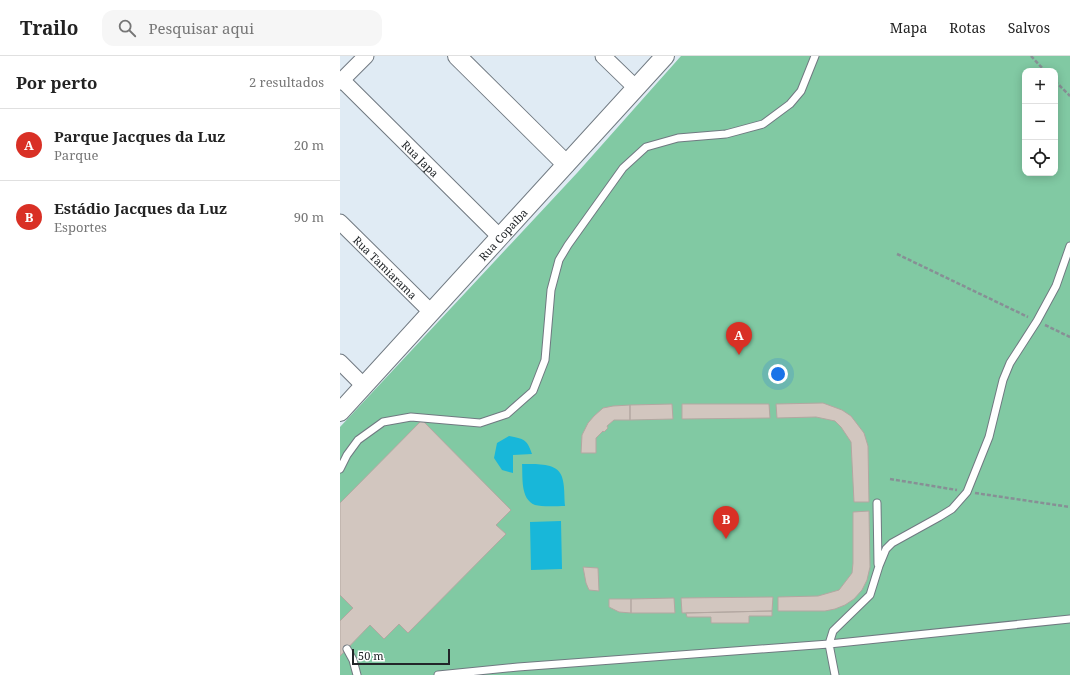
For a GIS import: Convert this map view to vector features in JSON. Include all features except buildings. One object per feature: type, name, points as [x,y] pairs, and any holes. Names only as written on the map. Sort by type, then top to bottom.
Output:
[{"type":"street","points":[[341,81],[366,56]]},
{"type":"street","points":[[457,56],[566,164]]},
{"type":"street","points":[[604,56],[636,88]]},
{"type":"street","name":"Rua Copaíba","points":[[340,412],[665,56]]},
{"type":"street","name":"Rua Japa","points":[[341,81],[500,237]]},
{"type":"street","name":"Rua Tamiarama","points":[[340,222],[431,312]]},
{"type":"street","points":[[340,362],[364,386]]},
{"type":"lane","points":[[340,469],[358,440],[383,422],[411,417],[480,423],[507,414],[533,391],[544,360],[551,290],[559,260],[623,168],[646,147],[678,138],[726,134],[763,124],[790,104],[801,91],[815,56]]},
{"type":"lane","points":[[835,675],[829,644],[833,631],[870,595],[886,549],[892,543],[952,509],[967,492],[989,437],[1003,380],[1010,363],[1038,321],[1056,286],[1070,246]]},
{"type":"lane","points":[[877,503],[879,566]]},
{"type":"lane","points":[[438,675],[518,667],[829,644],[1070,619]]},
{"type":"lane","points":[[347,649],[353,660],[358,675]]},
{"type":"path","points":[[1031,56],[1042,68]]},
{"type":"path","points":[[1058,84],[1070,96]]},
{"type":"path","points":[[897,254],[1070,337]]},
{"type":"path","points":[[890,479],[1070,507]]},
{"type":"green space","points":[[681,56],[1070,56],[1070,675],[340,675],[340,427],[577,173]]},
{"type":"water","points":[[509,436],[524,440],[532,454],[513,455],[513,473],[502,470],[494,458],[497,443]]},
{"type":"water","points":[[522,464],[551,466],[560,472],[564,484],[565,506],[538,506],[530,502],[523,487]]},
{"type":"water","points":[[561,521],[562,569],[531,570],[530,522]]},
{"type":"place","name":"Parque Jacques da Luz","points":[[739,355]]},
{"type":"place","name":"Estádio Jacques da Luz","points":[[726,539]]}]
